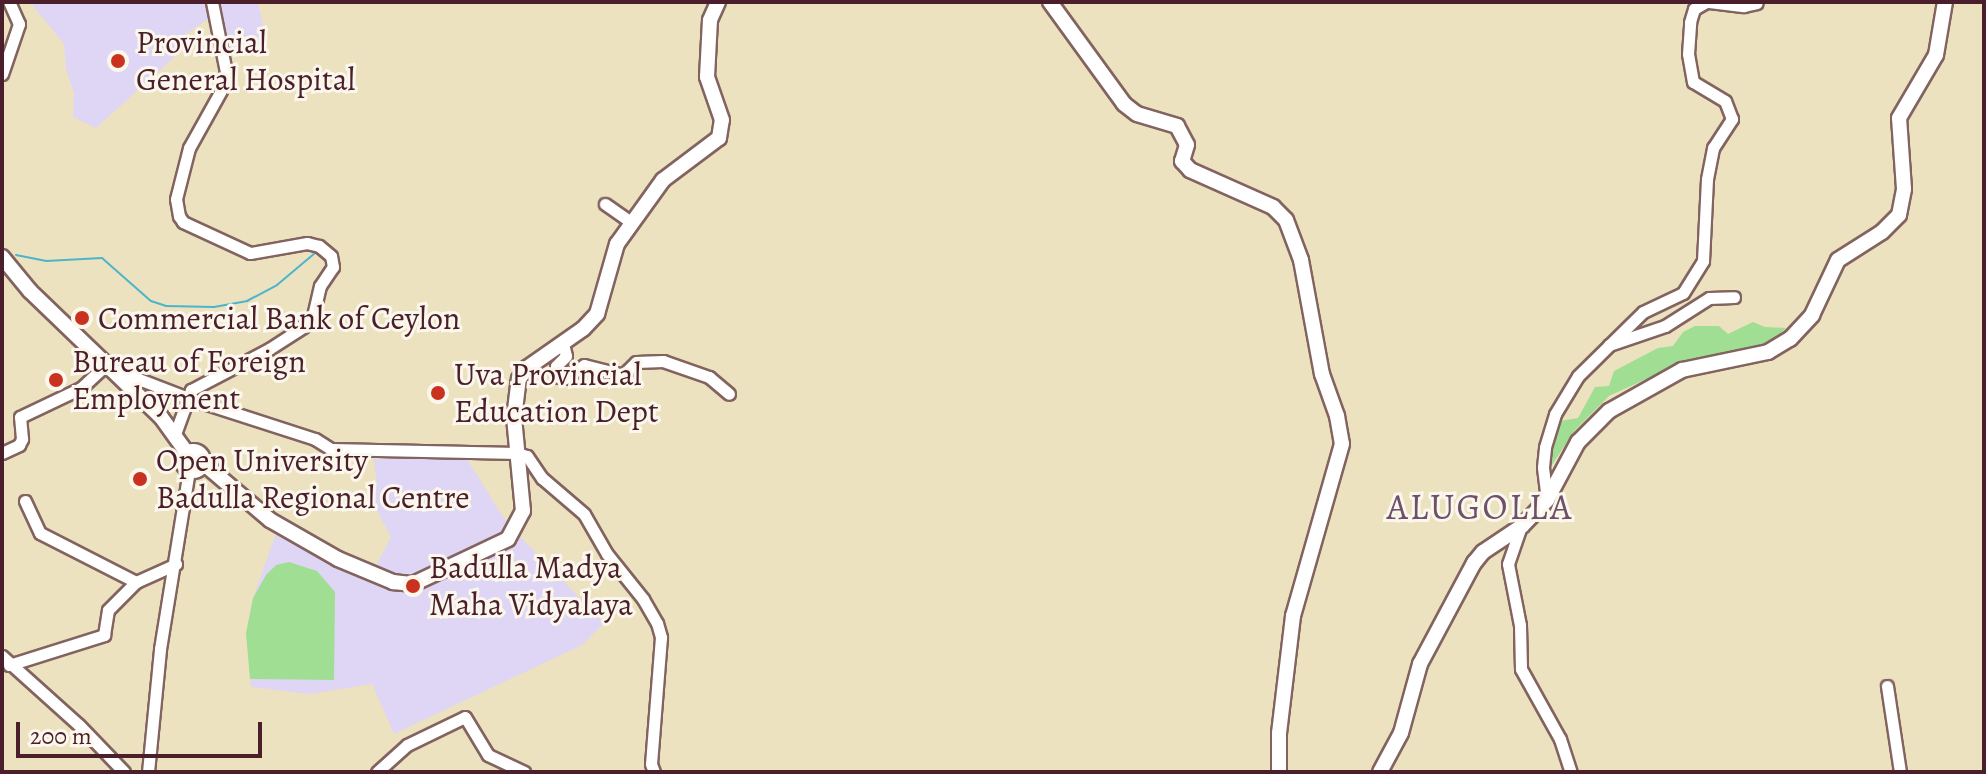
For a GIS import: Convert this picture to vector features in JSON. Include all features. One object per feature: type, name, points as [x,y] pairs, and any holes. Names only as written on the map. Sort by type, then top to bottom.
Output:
[{"type":"main road","points":[[187,453],[200,453],[203,463],[270,520],[338,559],[393,582],[413,584],[508,539],[523,511],[514,418],[519,379],[527,368],[597,314],[603,302],[609,263],[617,244],[663,180],[719,138],[722,120],[707,77],[710,20],[718,2]]},
{"type":"main road","points":[[1050,2],[1124,104],[1137,114],[1177,126],[1187,145],[1182,161],[1190,170],[1273,207],[1286,220],[1301,260],[1322,374],[1337,416],[1342,444],[1293,616],[1279,733],[1279,772]]},
{"type":"main road","points":[[1380,772],[1401,733],[1420,664],[1474,563],[1483,552],[1522,526],[1547,500],[1578,442],[1609,411],[1682,370],[1768,352],[1790,339],[1812,315],[1838,260],[1882,232],[1899,215],[1904,189],[1899,118],[1936,55],[1945,2]]},
{"type":"main road","points":[[2,257],[30,291],[175,434],[187,453]]},
{"type":"main road","points":[[187,453],[183,462],[189,470],[199,469],[203,463]]},
{"type":"street","points":[[2,74],[19,24],[9,2]]},
{"type":"street","points":[[175,434],[191,390],[209,377],[269,349],[303,327],[313,316],[320,286],[333,267],[331,256],[319,246],[307,243],[250,253],[183,222],[179,216],[176,199],[189,148],[224,85],[226,72],[212,2]]},
{"type":"street","points":[[1547,500],[1543,467],[1555,414],[1578,376],[1605,346],[1643,312],[1683,293],[1703,261],[1707,179],[1713,148],[1732,119],[1725,101],[1693,82],[1688,54],[1694,9],[1707,2],[1744,6],[1757,3]]},
{"type":"street","points":[[605,204],[632,223]]},
{"type":"street","points":[[1605,346],[1665,326],[1709,298],[1734,297]]},
{"type":"street","points":[[563,343],[566,356],[556,366],[559,377],[565,378],[584,365],[623,375],[636,362],[663,361],[709,377],[729,394]]},
{"type":"street","points":[[2,453],[19,445],[22,439],[20,417],[81,388],[110,367],[188,398],[315,439],[331,449],[517,453],[527,456],[542,478],[584,514],[607,554],[643,599],[657,623],[661,637],[651,764],[654,772]]},
{"type":"street","points":[[148,772],[160,649],[189,470]]},
{"type":"street","points":[[25,501],[40,533],[136,582]]},
{"type":"street","points":[[1522,526],[1508,564],[1520,625],[1521,669],[1560,739],[1571,772]]},
{"type":"street","points":[[6,661],[104,635],[108,610],[136,582],[176,564]]},
{"type":"street","points":[[6,661],[79,725],[124,772]]},
{"type":"street","points":[[1887,686],[1900,772]]},
{"type":"street","points":[[377,772],[407,745],[465,717],[488,755],[524,772]]},
{"type":"shaded area","name":"Provincial General Hospital","points":[[30,2],[258,2],[267,43],[225,53],[215,14],[176,41],[181,51],[96,128],[73,117],[74,93],[66,69],[64,44]]},
{"type":"shaded area","name":"Badulla Madya Maha Vidyalaya","points":[[465,456],[507,523],[604,623],[582,645],[394,734],[372,684],[309,694],[251,687],[247,633],[253,598],[279,525],[372,574],[391,537],[368,494],[377,488],[374,459]]},
{"type":"green space","points":[[1753,322],[1765,327],[1786,328],[1775,339],[1748,350],[1690,359],[1609,396],[1575,430],[1544,477],[1555,426],[1560,421],[1578,418],[1595,387],[1609,386],[1614,371],[1658,348],[1673,346],[1683,332],[1695,326],[1719,326],[1728,334]]},
{"type":"green space","points":[[289,562],[317,571],[335,592],[334,680],[250,679],[246,633],[253,598],[266,575],[276,565]]},
{"type":"waterway","points":[[16,255],[46,261],[102,258],[151,301],[166,306],[214,307],[247,301],[277,285],[315,253]]},
{"type":"place","name":"Provincial General Hospital","points":[[118,61]]},
{"type":"place","name":"Commercial Bank of Ceylon","points":[[82,318]]},
{"type":"place","name":"Bureau of Foreign Employment","points":[[56,380]]},
{"type":"place","name":"Uva Provincial Education Dept","points":[[438,393]]},
{"type":"place","name":"Open University Badulla Regional Centre","points":[[140,479]]},
{"type":"place","name":"Badulla Madya Maha Vidyalaya","points":[[413,586]]},
{"type":"district","name":"ALUGOLLA","points":[[1480,507]]}]
